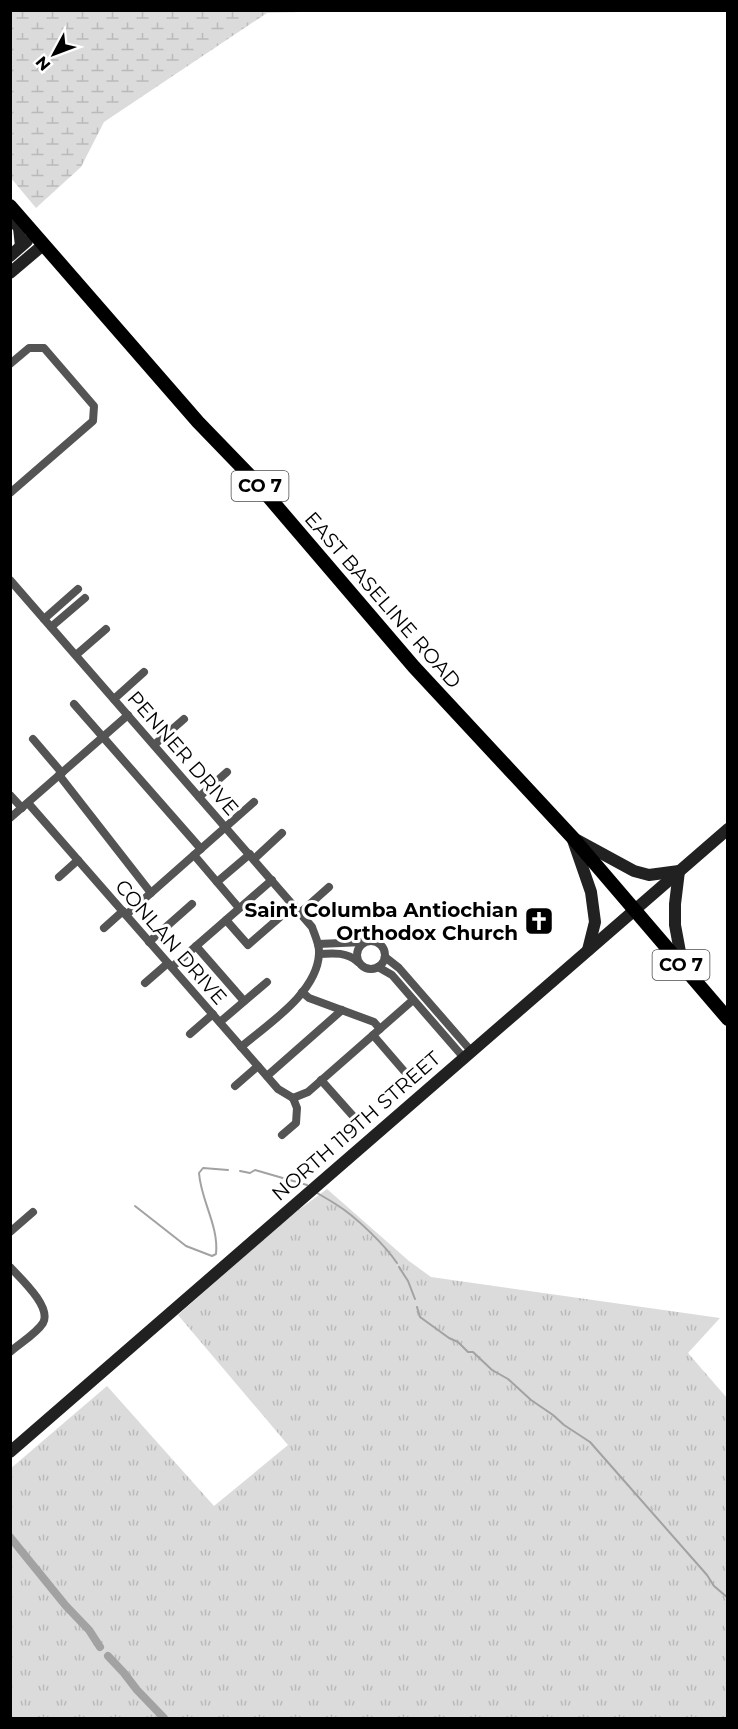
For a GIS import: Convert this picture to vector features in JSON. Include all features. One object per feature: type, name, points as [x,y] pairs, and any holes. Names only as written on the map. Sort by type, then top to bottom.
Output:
[{"type":"main road","name":"EAST BASELINE ROAD","points":[[10,206],[198,422],[255,481],[427,682],[573,838],[728,1019]]},
{"type":"street","points":[[10,217],[19,228],[21,246]]},
{"type":"street","points":[[10,256],[21,246],[39,240]]},
{"type":"street","points":[[10,273],[39,240]]},
{"type":"street","points":[[10,364],[29,348],[44,348],[94,406],[93,421],[10,493]]},
{"type":"street","name":"PENNER DRIVE","points":[[10,580],[301,912],[312,927],[319,954]]},
{"type":"street","points":[[44,619],[78,590]]},
{"type":"street","points":[[51,627],[85,598]]},
{"type":"street","points":[[76,655],[106,629]]},
{"type":"street","points":[[114,699],[144,672]]},
{"type":"street","points":[[74,704],[197,852],[217,882],[239,908]]},
{"type":"street","points":[[10,818],[128,715]]},
{"type":"street","points":[[154,745],[184,719]]},
{"type":"street","points":[[33,739],[151,892]]},
{"type":"street","points":[[199,797],[228,772]]},
{"type":"street","name":"CONLAN DRIVE","points":[[10,795],[25,806],[78,860],[278,1089],[292,1098]]},
{"type":"street","points":[[104,928],[151,892],[254,802]]},
{"type":"street","name":"NORTH 119TH STREET","points":[[10,1452],[728,829]]},
{"type":"street","points":[[217,882],[282,834]]},
{"type":"street","points":[[573,838],[634,871],[649,875],[678,872],[675,925],[683,968]]},
{"type":"street","points":[[573,838],[591,892],[595,922],[588,950]]},
{"type":"street","points":[[59,877],[78,860]]},
{"type":"street","points":[[145,983],[196,946],[272,880]]},
{"type":"street","points":[[301,912],[329,887]]},
{"type":"street","points":[[150,942],[192,904]]},
{"type":"street","points":[[226,920],[248,945],[294,904]]},
{"type":"street","points":[[358,962],[357,953],[364,942]]},
{"type":"street","points":[[318,944],[377,942],[383,948],[385,957],[399,968],[468,1055]]},
{"type":"street","points":[[196,946],[244,1001]]},
{"type":"street","points":[[241,1047],[302,992],[313,978],[319,954],[352,956],[370,969],[378,967],[385,957]]},
{"type":"street","points":[[378,967],[392,975],[413,1000],[468,1055]]},
{"type":"street","points":[[220,1022],[267,982]]},
{"type":"street","points":[[302,992],[309,999],[374,1022],[376,1032],[404,1071]]},
{"type":"street","points":[[282,1135],[296,1123],[297,1108],[292,1098],[308,1092],[413,1000]]},
{"type":"street","points":[[267,1076],[342,1010]]},
{"type":"street","points":[[190,1034],[213,1014]]},
{"type":"street","points":[[235,1086],[258,1066]]},
{"type":"street","points":[[321,1080],[353,1116]]},
{"type":"street","points":[[10,1232],[33,1212]]},
{"type":"street","points":[[10,1268],[40,1301],[45,1316],[38,1328],[10,1352]]},
{"type":"green space","points":[[10,11],[336,11],[267,13],[104,122],[81,167],[36,208],[11,178]]},
{"type":"green space","points":[[327,1189],[409,1261],[431,1277],[720,1318],[688,1353],[727,1398],[727,1718],[11,1718],[10,1469],[107,1386],[214,1506],[288,1445],[178,1315],[285,1220]]},
{"type":"waterway","points":[[135,1206],[186,1246],[212,1256],[216,1254],[215,1233],[199,1173],[203,1168],[228,1170]]},
{"type":"waterway","points":[[240,1171],[250,1173],[255,1170],[307,1185]]},
{"type":"waterway","points":[[317,1193],[361,1223],[397,1263]]},
{"type":"waterway","points":[[399,1267],[415,1299]]},
{"type":"waterway","points":[[417,1307],[420,1317],[458,1342],[468,1352],[473,1352],[492,1370],[508,1379],[531,1400],[590,1442],[707,1575],[714,1586],[728,1598]]},
{"type":"waterway","points":[[10,1537],[66,1606],[89,1630],[100,1647]]},
{"type":"waterway","points":[[108,1656],[164,1718]]},
{"type":"place","name":"Saint Columba Antiochian Orthodox Church","points":[[539,921]]}]
